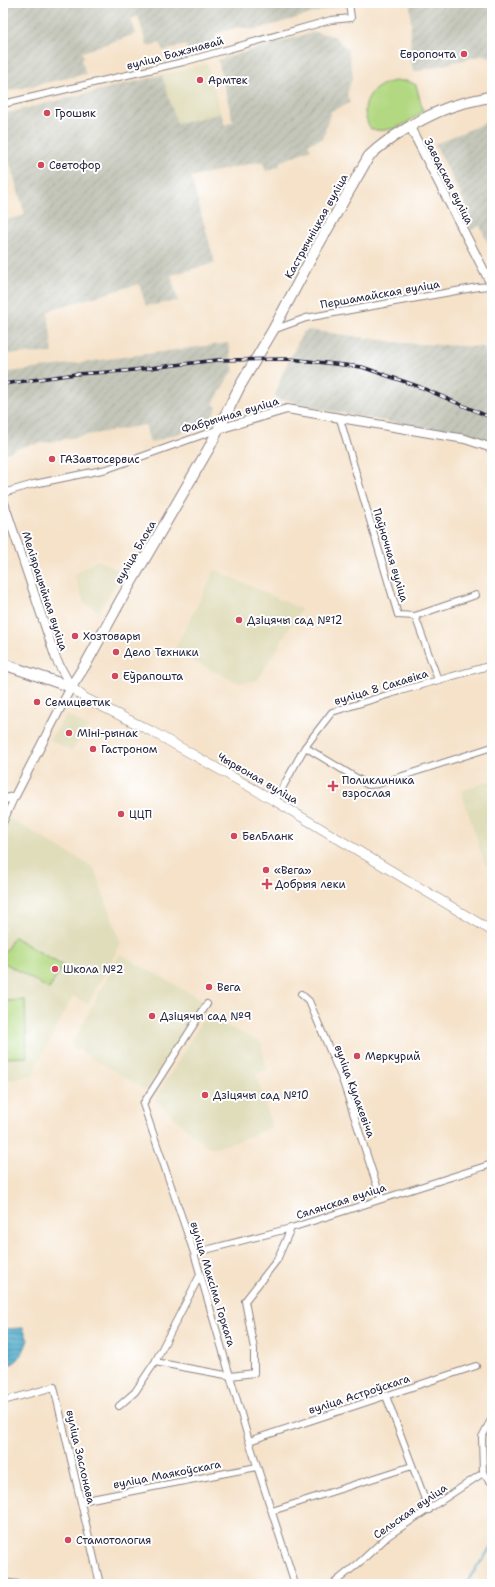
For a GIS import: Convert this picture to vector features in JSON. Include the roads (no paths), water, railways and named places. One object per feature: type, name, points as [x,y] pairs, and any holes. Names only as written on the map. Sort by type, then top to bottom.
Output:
[{"type":"main road","name":"Кастрычніцкая вуліца","points":[[219,429],[240,386],[273,330],[316,249],[369,156],[382,144],[410,127],[452,106],[492,96]]},
{"type":"main road","name":"вуліца Блока","points":[[71,687],[87,662],[219,429]]},
{"type":"main road","name":"Чырвоная вуліца","points":[[3,664],[71,687],[85,698],[151,731],[275,801],[492,932]]},
{"type":"street","name":"вуліца Бажэнавай","points":[[3,104],[183,62],[331,20],[351,18],[349,3]]},
{"type":"street","name":"Заводская вуліца","points":[[410,127],[492,286]]},
{"type":"street","name":"Першамайская вуліца","points":[[273,330],[306,318],[478,287],[492,286]]},
{"type":"street","name":"Фабрычная вуліца","points":[[3,493],[34,484],[107,469],[219,429],[287,410],[465,439],[492,448]]},
{"type":"street","name":"Паўночная вуліца","points":[[340,419],[398,615],[415,616],[438,680]]},
{"type":"street","name":"Меліярацыйная вуліца","points":[[3,500],[56,660],[71,687]]},
{"type":"street","points":[[415,616],[476,595]]},
{"type":"street","name":"вуліца 8 Сакавіка","points":[[275,801],[305,747],[332,712],[492,665]]},
{"type":"street","points":[[3,823],[15,796],[71,687]]},
{"type":"street","points":[[305,747],[368,785],[378,784],[492,747]]},
{"type":"street","points":[[3,800],[15,796]]},
{"type":"street","name":"вуліца Кулакевіча","points":[[301,994],[309,1001],[342,1079],[381,1198]]},
{"type":"street","name":"вуліца Максіма Горкага","points":[[207,1004],[143,1104],[194,1252],[249,1441],[294,1584]]},
{"type":"street","name":"Сялянская вуліца","points":[[194,1252],[291,1228],[381,1198],[492,1164]]},
{"type":"street","points":[[155,1362],[231,1376],[254,1373],[254,1349],[245,1301],[277,1260],[291,1228]]},
{"type":"street","points":[[119,1406],[135,1392],[155,1362],[200,1275]]},
{"type":"street","name":"вуліца Астроўскага","points":[[249,1441],[476,1366]]},
{"type":"street","name":"вуліца Заслонава","points":[[3,1401],[54,1387],[100,1584]]},
{"type":"street","points":[[386,1396],[429,1510]]},
{"type":"street","points":[[492,1418],[482,1437],[483,1473],[492,1483]]},
{"type":"street","points":[[272,1511],[412,1466]]},
{"type":"street","name":"вуліца Маякоўскага","points":[[81,1501],[257,1467]]},
{"type":"street","name":"Сельская вуліца","points":[[333,1584],[388,1536],[483,1473]]},
{"type":"street","points":[[3,1582],[18,1584]]},
{"type":"water","points":[[23,1328],[28,1340],[20,1358],[13,1363],[3,1366],[3,1329]]},
{"type":"waterway","points":[[465,1584],[492,1546]]},
{"type":"railway","points":[[3,384],[76,374],[125,371],[217,360],[290,359],[362,367],[420,387],[492,418]]},
{"type":"place","name":"Европочта","points":[[464,54]]},
{"type":"place","name":"Армтек","points":[[200,80]]},
{"type":"place","name":"Грошык","points":[[47,113]]},
{"type":"place","name":"Светофор","points":[[41,165]]},
{"type":"place","name":"ГАЗавтосервис","points":[[52,459]]},
{"type":"place","name":"Дзіцячы сад №12","points":[[239,620]]},
{"type":"place","name":"Хозтовары","points":[[75,636]]},
{"type":"place","name":"Дело Техники","points":[[116,652]]},
{"type":"place","name":"Еўрапошта","points":[[115,676]]},
{"type":"place","name":"Семицветик","points":[[37,702]]},
{"type":"place","name":"Міні-рынак","points":[[69,733]]},
{"type":"place","name":"Гастроном","points":[[93,749]]},
{"type":"place","name":"Поликлиника взрослая","points":[[333,786]]},
{"type":"place","name":"ЦЦП","points":[[121,814]]},
{"type":"place","name":"БелБланк","points":[[234,836]]},
{"type":"place","name":"«Вега»","points":[[266,870]]},
{"type":"place","name":"Добрыя леки","points":[[267,884]]},
{"type":"place","name":"Школа №2","points":[[55,969]]},
{"type":"place","name":"Вега","points":[[209,987]]},
{"type":"place","name":"Дзіцячы сад №9","points":[[152,1016]]},
{"type":"place","name":"Меркурий","points":[[357,1056]]},
{"type":"place","name":"Дзіцячы сад №10","points":[[205,1095]]},
{"type":"place","name":"Стамотология","points":[[68,1540]]}]
